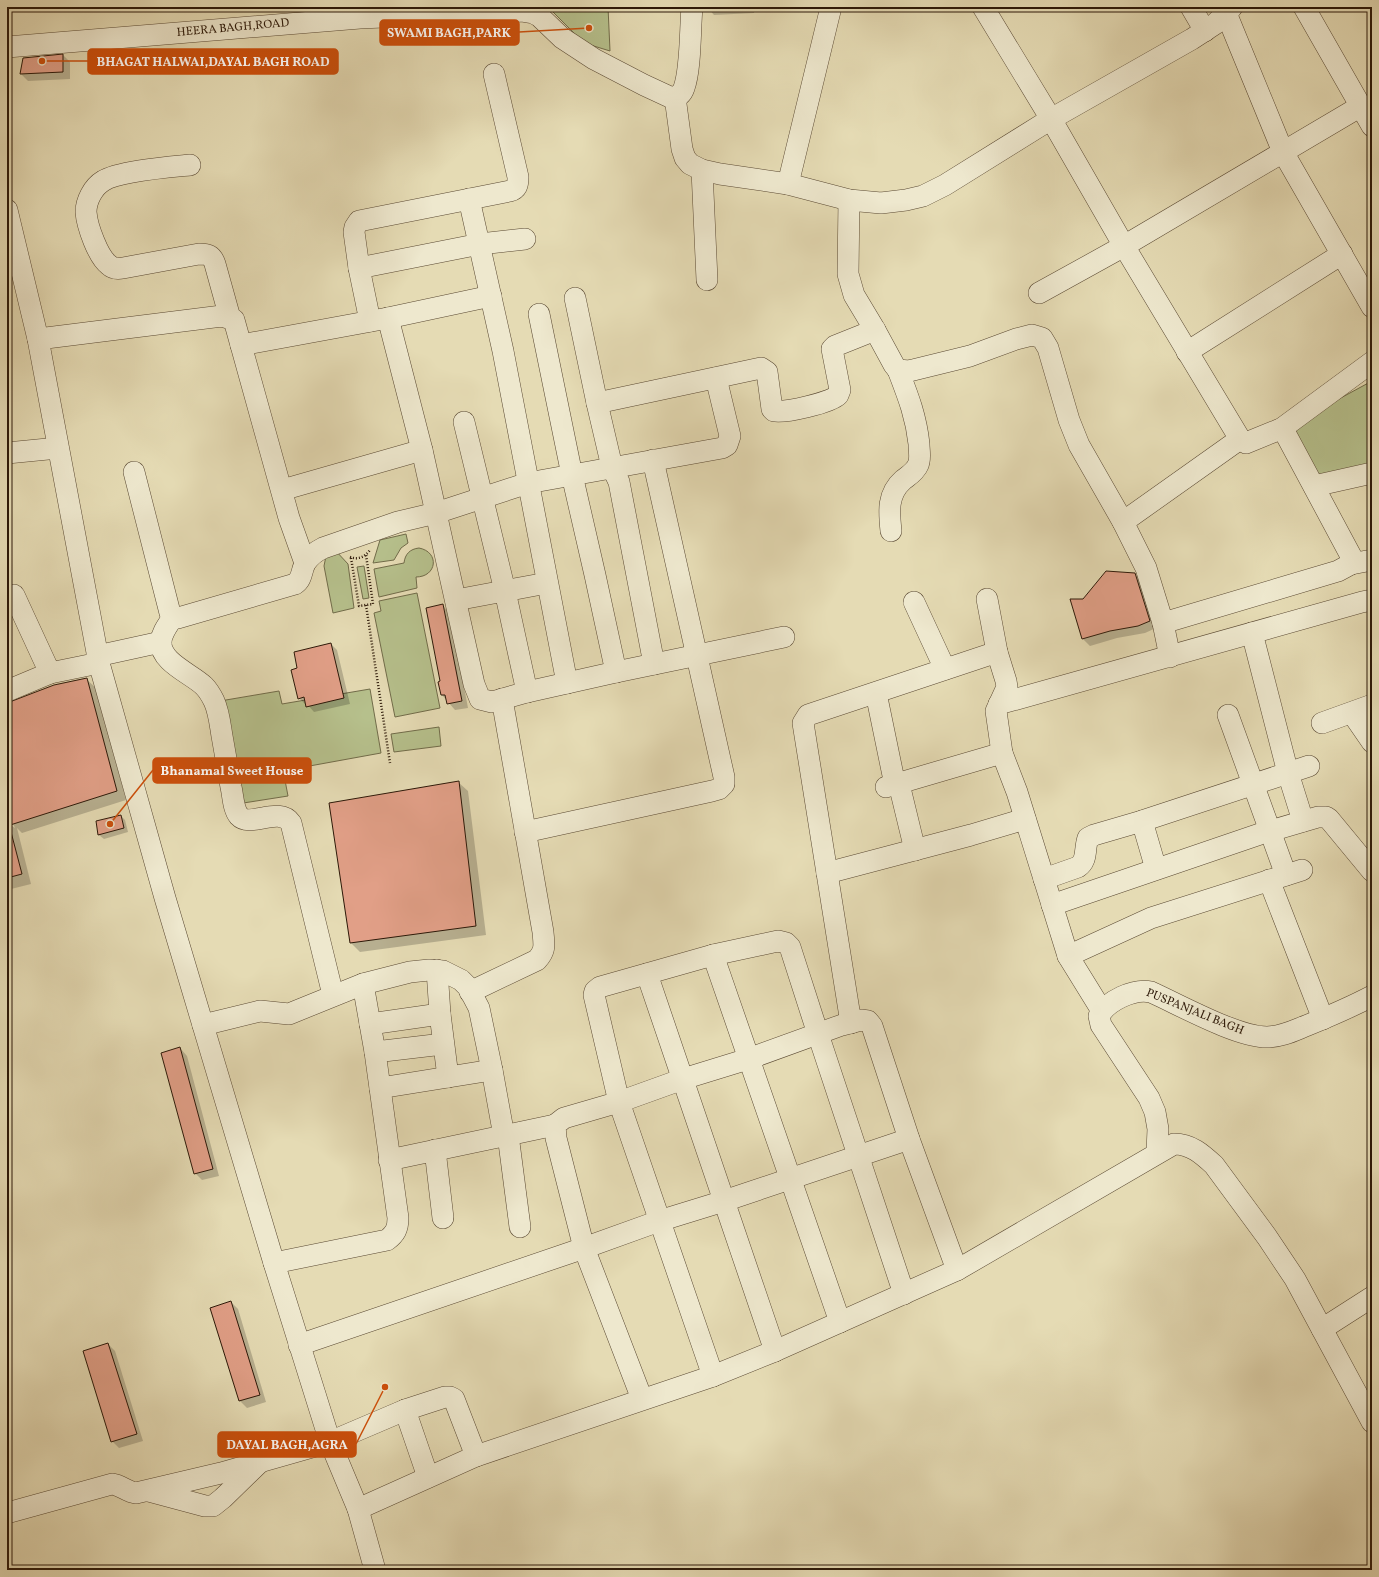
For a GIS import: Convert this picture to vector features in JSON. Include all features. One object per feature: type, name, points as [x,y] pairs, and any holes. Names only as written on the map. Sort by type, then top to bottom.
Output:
[{"type":"street","points":[[692,7],[686,79],[681,93],[676,97],[682,149],[685,158],[690,164],[702,170],[720,174],[788,184],[849,200],[881,203],[923,196],[945,185],[1052,119],[1205,31],[1229,10],[1283,152],[1372,307]]},
{"type":"street","points":[[788,184],[831,7]]},
{"type":"street","points":[[983,7],[1052,119],[1124,246],[1240,438],[1246,443],[1281,429],[1372,362]]},
{"type":"street","points":[[1191,7],[1205,31]]},
{"type":"street","points":[[1304,7],[1372,126]]},
{"type":"street","name":"HEERA BAGH,ROAD","points":[[7,47],[360,12],[533,10],[562,38],[594,59],[669,97],[676,97]]},
{"type":"street","points":[[494,74],[518,177],[518,185],[515,189],[359,221],[354,227],[359,268],[379,319],[422,450],[477,694],[480,699],[492,702],[526,692],[784,637]]},
{"type":"street","points":[[1039,293],[1124,246],[1361,106]]},
{"type":"street","points":[[190,165],[122,174],[102,181],[95,188],[87,204],[86,213],[100,254],[106,263],[114,268],[123,268],[199,254],[208,254],[211,256],[215,264],[230,318]]},
{"type":"street","points":[[702,170],[707,280]]},
{"type":"street","points":[[469,199],[503,351],[567,683]]},
{"type":"street","points":[[849,200],[848,274],[850,283],[854,295],[898,370],[917,424],[920,461],[916,470],[897,486],[893,492],[890,518],[891,531]]},
{"type":"street","points":[[7,210],[38,339],[98,660],[163,890],[274,1263],[330,1442],[358,1509],[375,1570]]},
{"type":"street","points":[[359,268],[480,244],[525,239]]},
{"type":"street","points":[[1187,352],[1342,254]]},
{"type":"street","points":[[241,345],[491,296]]},
{"type":"street","points":[[574,298],[612,467],[618,482],[654,664]]},
{"type":"street","points":[[539,314],[572,475],[616,672]]},
{"type":"street","points":[[38,339],[222,316],[235,321],[289,518],[305,563]]},
{"type":"street","points":[[597,403],[761,368],[767,372],[772,409],[776,411],[792,410],[832,400],[838,396],[840,390],[832,349],[835,346],[875,330]]},
{"type":"street","points":[[898,370],[909,371],[970,356],[1016,339],[1032,335],[1042,338],[1048,348],[1069,420],[1079,446],[1123,522],[1146,568],[1163,623],[1170,657]]},
{"type":"street","points":[[134,472],[170,613],[173,617],[181,618],[295,584],[300,580],[305,563],[315,553],[323,548],[398,522],[436,513],[528,483],[722,448],[727,445],[730,436],[716,378]]},
{"type":"street","points":[[464,422],[505,591],[526,692]]},
{"type":"street","points":[[1281,429],[1284,431],[1350,553],[1352,558],[1351,564]]},
{"type":"street","points":[[1123,522],[1240,438]]},
{"type":"street","points":[[7,453],[58,448]]},
{"type":"street","points":[[282,490],[422,450]]},
{"type":"street","points":[[525,832],[712,791],[722,786],[724,782],[653,460]]},
{"type":"street","points":[[1314,486],[1372,473]]},
{"type":"street","points":[[1163,623],[1338,571],[1351,564],[1372,560]]},
{"type":"street","points":[[456,600],[547,583]]},
{"type":"street","points":[[14,595],[50,673]]},
{"type":"street","points":[[987,599],[997,652],[1007,687],[998,704],[996,712],[1002,753],[1017,792],[1068,956],[1102,1011],[1099,1016],[1101,1025],[1149,1098],[1155,1112],[1158,1129],[1157,1152]]},
{"type":"street","points":[[998,704],[1372,600]]},
{"type":"street","points":[[914,602],[945,669]]},
{"type":"street","points":[[173,617],[164,632],[161,642],[162,648],[169,660],[203,685],[214,701],[220,722],[233,796],[238,814],[240,817],[246,819],[278,816],[284,817],[291,823],[333,995]]},
{"type":"street","points":[[1252,633],[1288,772],[1303,821]]},
{"type":"street","points":[[7,691],[50,673],[161,642]]},
{"type":"street","points":[[851,1023],[803,723],[808,715],[997,652]]},
{"type":"street","points":[[876,693],[893,785],[915,850]]},
{"type":"street","points":[[470,992],[536,960],[543,953],[543,932],[502,699]]},
{"type":"street","points":[[1322,723],[1372,705]]},
{"type":"street","points":[[1352,713],[1372,742]]},
{"type":"street","points":[[1228,715],[1286,875],[1323,1019]]},
{"type":"street","points":[[893,785],[1002,753]]},
{"type":"street","points":[[1044,879],[1083,864],[1085,860],[1087,841],[1091,836],[1253,786],[1288,772],[1309,766]]},
{"type":"street","points":[[1052,905],[1270,831],[1318,817],[1326,817],[1329,819],[1372,871]]},
{"type":"street","points":[[827,873],[1025,819]]},
{"type":"street","points":[[1142,821],[1156,869]]},
{"type":"street","points":[[1068,956],[1151,918],[1286,875]]},
{"type":"street","points":[[713,1376],[619,1102],[594,992],[600,987],[713,954],[778,941],[786,943],[790,947],[904,1294]]},
{"type":"street","points":[[713,954],[840,1322]]},
{"type":"street","points":[[203,1025],[256,1011],[289,1014],[362,984],[410,972],[437,970],[461,980],[479,1008],[506,1135],[520,1227]]},
{"type":"street","points":[[437,970],[443,1044],[448,1077]]},
{"type":"street","points":[[647,974],[775,1351]]},
{"type":"street","points":[[274,1263],[387,1240],[397,1229],[398,1218],[375,1052],[362,984]]},
{"type":"street","name":"PUSPANJALI BAGH","points":[[1102,1011],[1106,1006],[1117,1000],[1137,991],[1144,990],[1215,1022],[1256,1036],[1268,1037],[1282,1035],[1323,1019],[1372,996]]},
{"type":"street","points":[[370,1024],[440,1014]]},
{"type":"street","points":[[389,1160],[555,1125],[564,1118],[619,1102],[683,1079],[748,1059],[818,1034],[866,1019],[871,1023],[909,1139],[957,1270]]},
{"type":"street","points":[[375,1052],[443,1044]]},
{"type":"street","points":[[380,1088],[492,1070]]},
{"type":"street","points":[[555,1125],[556,1138],[584,1248],[642,1399]]},
{"type":"street","points":[[299,1345],[660,1221],[909,1139]]},
{"type":"street","points":[[358,1509],[476,1456],[713,1376],[775,1351],[904,1294],[957,1270],[1157,1152],[1174,1144],[1182,1144],[1197,1151],[1214,1165],[1267,1237],[1295,1279],[1371,1418]]},
{"type":"street","points":[[435,1150],[443,1218]]},
{"type":"street","points":[[1322,1329],[1372,1297]]},
{"type":"street","points":[[7,1513],[112,1484],[119,1485],[133,1493],[200,1478],[330,1442],[405,1410],[444,1397],[454,1399],[476,1456]]},
{"type":"street","points":[[405,1410],[428,1477]]},
{"type":"street","points":[[146,1491],[204,1506],[213,1506],[260,1461]]},
{"type":"path","points":[[351,558],[359,606],[374,604],[366,555]]},
{"type":"path","points":[[366,605],[390,763]]},
{"type":"green space","points":[[552,7],[608,7],[610,51],[584,43],[553,12]]},
{"type":"green space","points":[[1372,381],[1372,467],[1319,477],[1293,429],[1337,400]]},
{"type":"green space","points":[[406,534],[408,543],[401,548],[394,560],[373,563],[380,540]]},
{"type":"green space","points":[[419,548],[426,550],[430,554],[433,559],[433,564],[432,569],[428,573],[423,576],[416,577],[417,588],[379,597],[374,569],[404,563],[408,552]]},
{"type":"green space","points":[[335,550],[348,564],[354,608],[333,613],[324,566],[327,551]]},
{"type":"green space","points":[[364,566],[369,598],[363,599],[357,567]]},
{"type":"green space","points":[[417,593],[440,708],[395,717],[374,613],[381,611],[379,601]]},
{"type":"green space","points":[[370,689],[381,753],[304,767],[295,763],[284,775],[288,796],[237,804],[220,701],[279,691],[282,704]]},
{"type":"green space","points":[[439,727],[441,746],[394,752],[391,734]]},
{"type":"building","points":[[63,54],[63,72],[20,74],[23,58]]},
{"type":"building","points":[[1106,571],[1135,573],[1150,621],[1138,626],[1110,631],[1082,639],[1070,599],[1083,599]]},
{"type":"building","points":[[443,604],[462,701],[447,704],[445,695],[441,695],[438,682],[440,681],[426,608]]},
{"type":"building","points":[[331,643],[344,698],[306,707],[304,697],[298,699],[291,670],[297,668],[294,652]]},
{"type":"building","points":[[87,678],[117,791],[7,826],[7,703],[54,685]]},
{"type":"building","points":[[459,781],[476,926],[350,943],[329,803]]},
{"type":"building","points":[[121,815],[124,828],[98,835],[96,821]]},
{"type":"building","points":[[7,832],[11,832],[22,874],[7,878]]},
{"type":"building","points":[[180,1047],[213,1169],[194,1174],[161,1053]]},
{"type":"building","points":[[231,1301],[260,1395],[239,1401],[210,1308]]},
{"type":"building","points":[[108,1343],[137,1434],[111,1442],[83,1351]]},
{"type":"place","name":"SWAMI BAGH,PARK","points":[[589,28]]},
{"type":"place","name":"BHAGAT HALWAI,DAYAL BAGH ROAD","points":[[42,61]]},
{"type":"place","name":"Bhanamal Sweet House","points":[[110,824]]},
{"type":"place","name":"DAYAL BAGH,AGRA","points":[[385,1387]]}]
